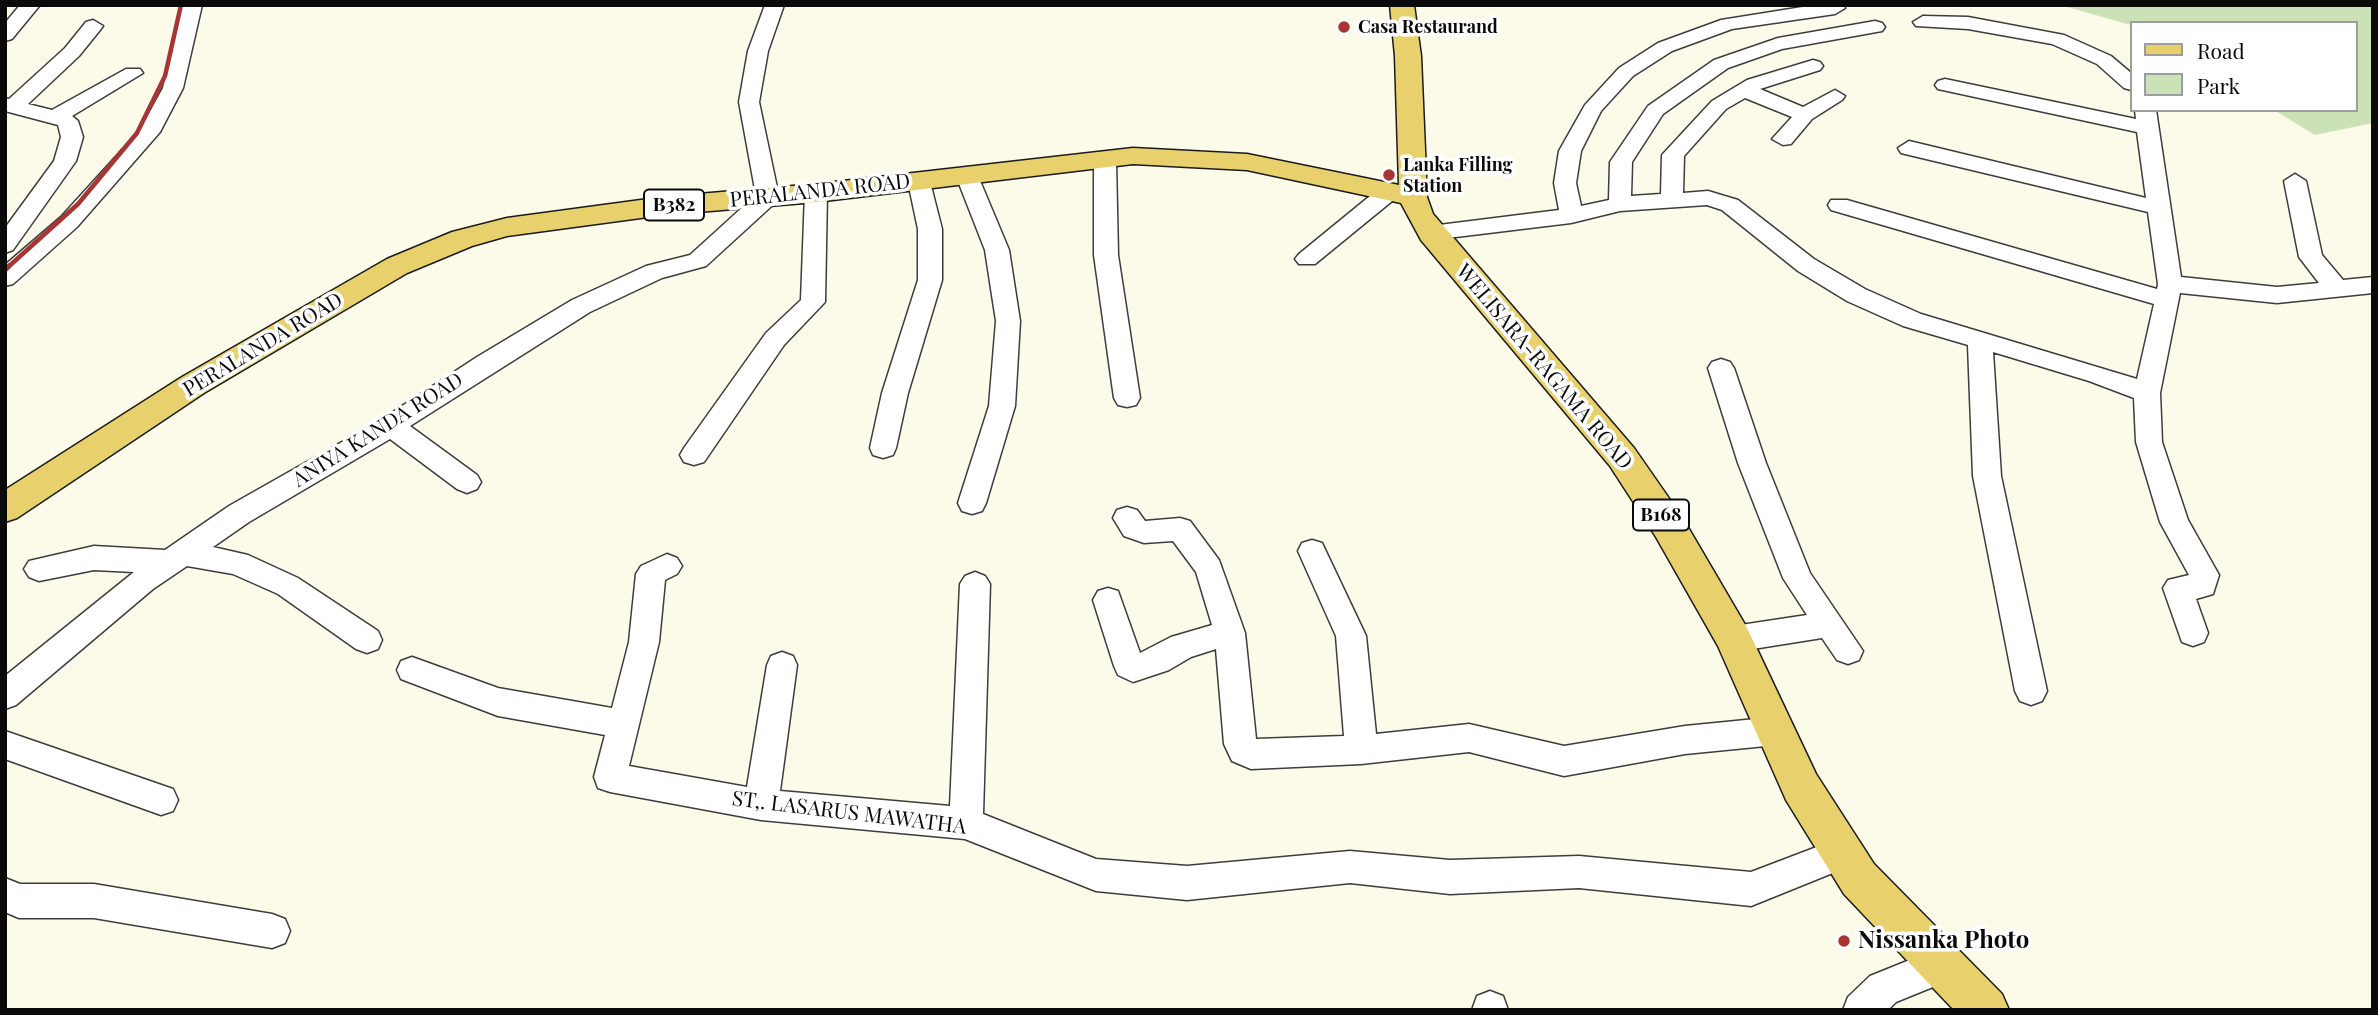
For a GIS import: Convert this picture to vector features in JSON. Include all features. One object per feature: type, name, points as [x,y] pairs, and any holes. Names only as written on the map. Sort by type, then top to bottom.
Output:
[{"type":"main road","name":"WELISARA-RAGAMA ROAD","points":[[1402,5],[1408,56],[1401,194],[1431,233],[1622,457],[1669,527],[1734,639],[1801,786],[1860,879],[1983,1009]]},
{"type":"main road","name":"PERALANDA ROAD","points":[[5,508],[205,378],[360,286],[431,250],[527,223],[663,206],[816,193],[1105,162],[1133,156],[1236,160],[1401,194]]},
{"type":"street","points":[[5,35],[31,5]]},
{"type":"street","points":[[5,278],[69,222],[149,132],[173,88],[192,5]]},
{"type":"street","points":[[768,197],[749,102],[758,51],[775,5]]},
{"type":"street","points":[[1571,216],[1565,183],[1570,151],[1592,109],[1626,72],[1665,47],[1728,24],[1835,8]]},
{"type":"street","points":[[1923,22],[1968,23],[2057,39],[2104,60],[2130,83]]},
{"type":"street","points":[[10,104],[72,52],[93,26]]},
{"type":"street","points":[[1620,204],[1621,162],[1655,110],[1721,64],[1779,44],[1875,27]]},
{"type":"street","points":[[1672,199],[1673,155],[1719,105],[1754,84],[1813,66]]},
{"type":"street","points":[[55,117],[133,73]]},
{"type":"street","points":[[1945,85],[2148,119],[2169,292],[2147,393],[2150,442],[2174,522],[2204,575],[2203,586],[2178,588],[2193,633]]},
{"type":"street","points":[[1744,90],[1805,115]]},
{"type":"street","points":[[1783,139],[1805,115],[1835,96]]},
{"type":"street","points":[[5,245],[65,161],[72,137],[67,121],[10,104]]},
{"type":"street","points":[[1909,148],[2160,208]]},
{"type":"street","points":[[1105,162],[1105,255],[1127,398]]},
{"type":"street","points":[[967,176],[997,250],[1008,321],[1002,407],[972,503]]},
{"type":"street","points":[[2295,181],[2311,257],[2336,288]]},
{"type":"street","points":[[883,448],[895,393],[930,279],[930,229],[919,182]]},
{"type":"street","points":[[694,455],[775,339],[813,302],[816,193]]},
{"type":"street","points":[[1307,259],[1401,194]]},
{"type":"street","name":"ANIYA KANDA ROAD","points":[[5,695],[174,558],[239,514],[391,426],[486,363],[581,306],[654,272],[698,261],[768,197]]},
{"type":"street","points":[[1431,233],[1571,216],[1620,204],[1708,198],[1730,205],[1806,265],[1856,295],[1912,320],[2098,374],[2147,393]]},
{"type":"street","points":[[1839,205],[2169,292],[2277,295],[2373,285]]},
{"type":"street","points":[[1980,340],[1987,476],[2031,691]]},
{"type":"street","points":[[1721,368],[1752,463],[1798,578],[1848,651]]},
{"type":"street","points":[[391,426],[467,482]]},
{"type":"street","points":[[1126,518],[1134,528],[1144,531],[1180,529],[1209,568],[1230,632],[1240,744],[1243,751],[1251,754],[1361,750],[1469,738],[1564,761],[1685,740],[1776,731]]},
{"type":"street","points":[[1312,551],[1351,636],[1361,750]]},
{"type":"street","points":[[39,569],[94,558],[174,558],[238,563],[288,586],[368,640]]},
{"type":"street","name":"ST,. LASARUS MAWATHA","points":[[667,566],[651,574],[644,642],[610,777],[761,805],[966,823],[1096,875],[1187,883],[1350,867],[1450,877],[1579,872],[1751,889],[1843,853]]},
{"type":"street","points":[[966,823],[975,584]]},
{"type":"street","points":[[1108,600],[1129,666],[1133,669],[1158,661],[1182,646],[1230,632]]},
{"type":"street","points":[[1734,639],[1829,624]]},
{"type":"street","points":[[761,805],[782,665]]},
{"type":"street","points":[[412,670],[498,702],[622,724]]},
{"type":"street","points":[[5,745],[161,800]]},
{"type":"street","points":[[5,895],[19,901],[94,901],[272,931]]},
{"type":"street","points":[[1861,1010],[1883,989],[1942,965]]},
{"type":"green space","points":[[2060,5],[2373,5],[2373,123],[2315,135],[2277,112],[2357,112],[2357,21],[2130,21],[2130,25]]},
{"type":"railway","points":[[7,268],[78,204],[137,133],[165,76],[181,5]]},
{"type":"place","name":"Casa Restaurand","points":[[1344,27]]},
{"type":"place","name":"Lanka Filling Station","points":[[1389,175]]},
{"type":"place","name":"Nissanka Photo","points":[[1844,941]]}]
